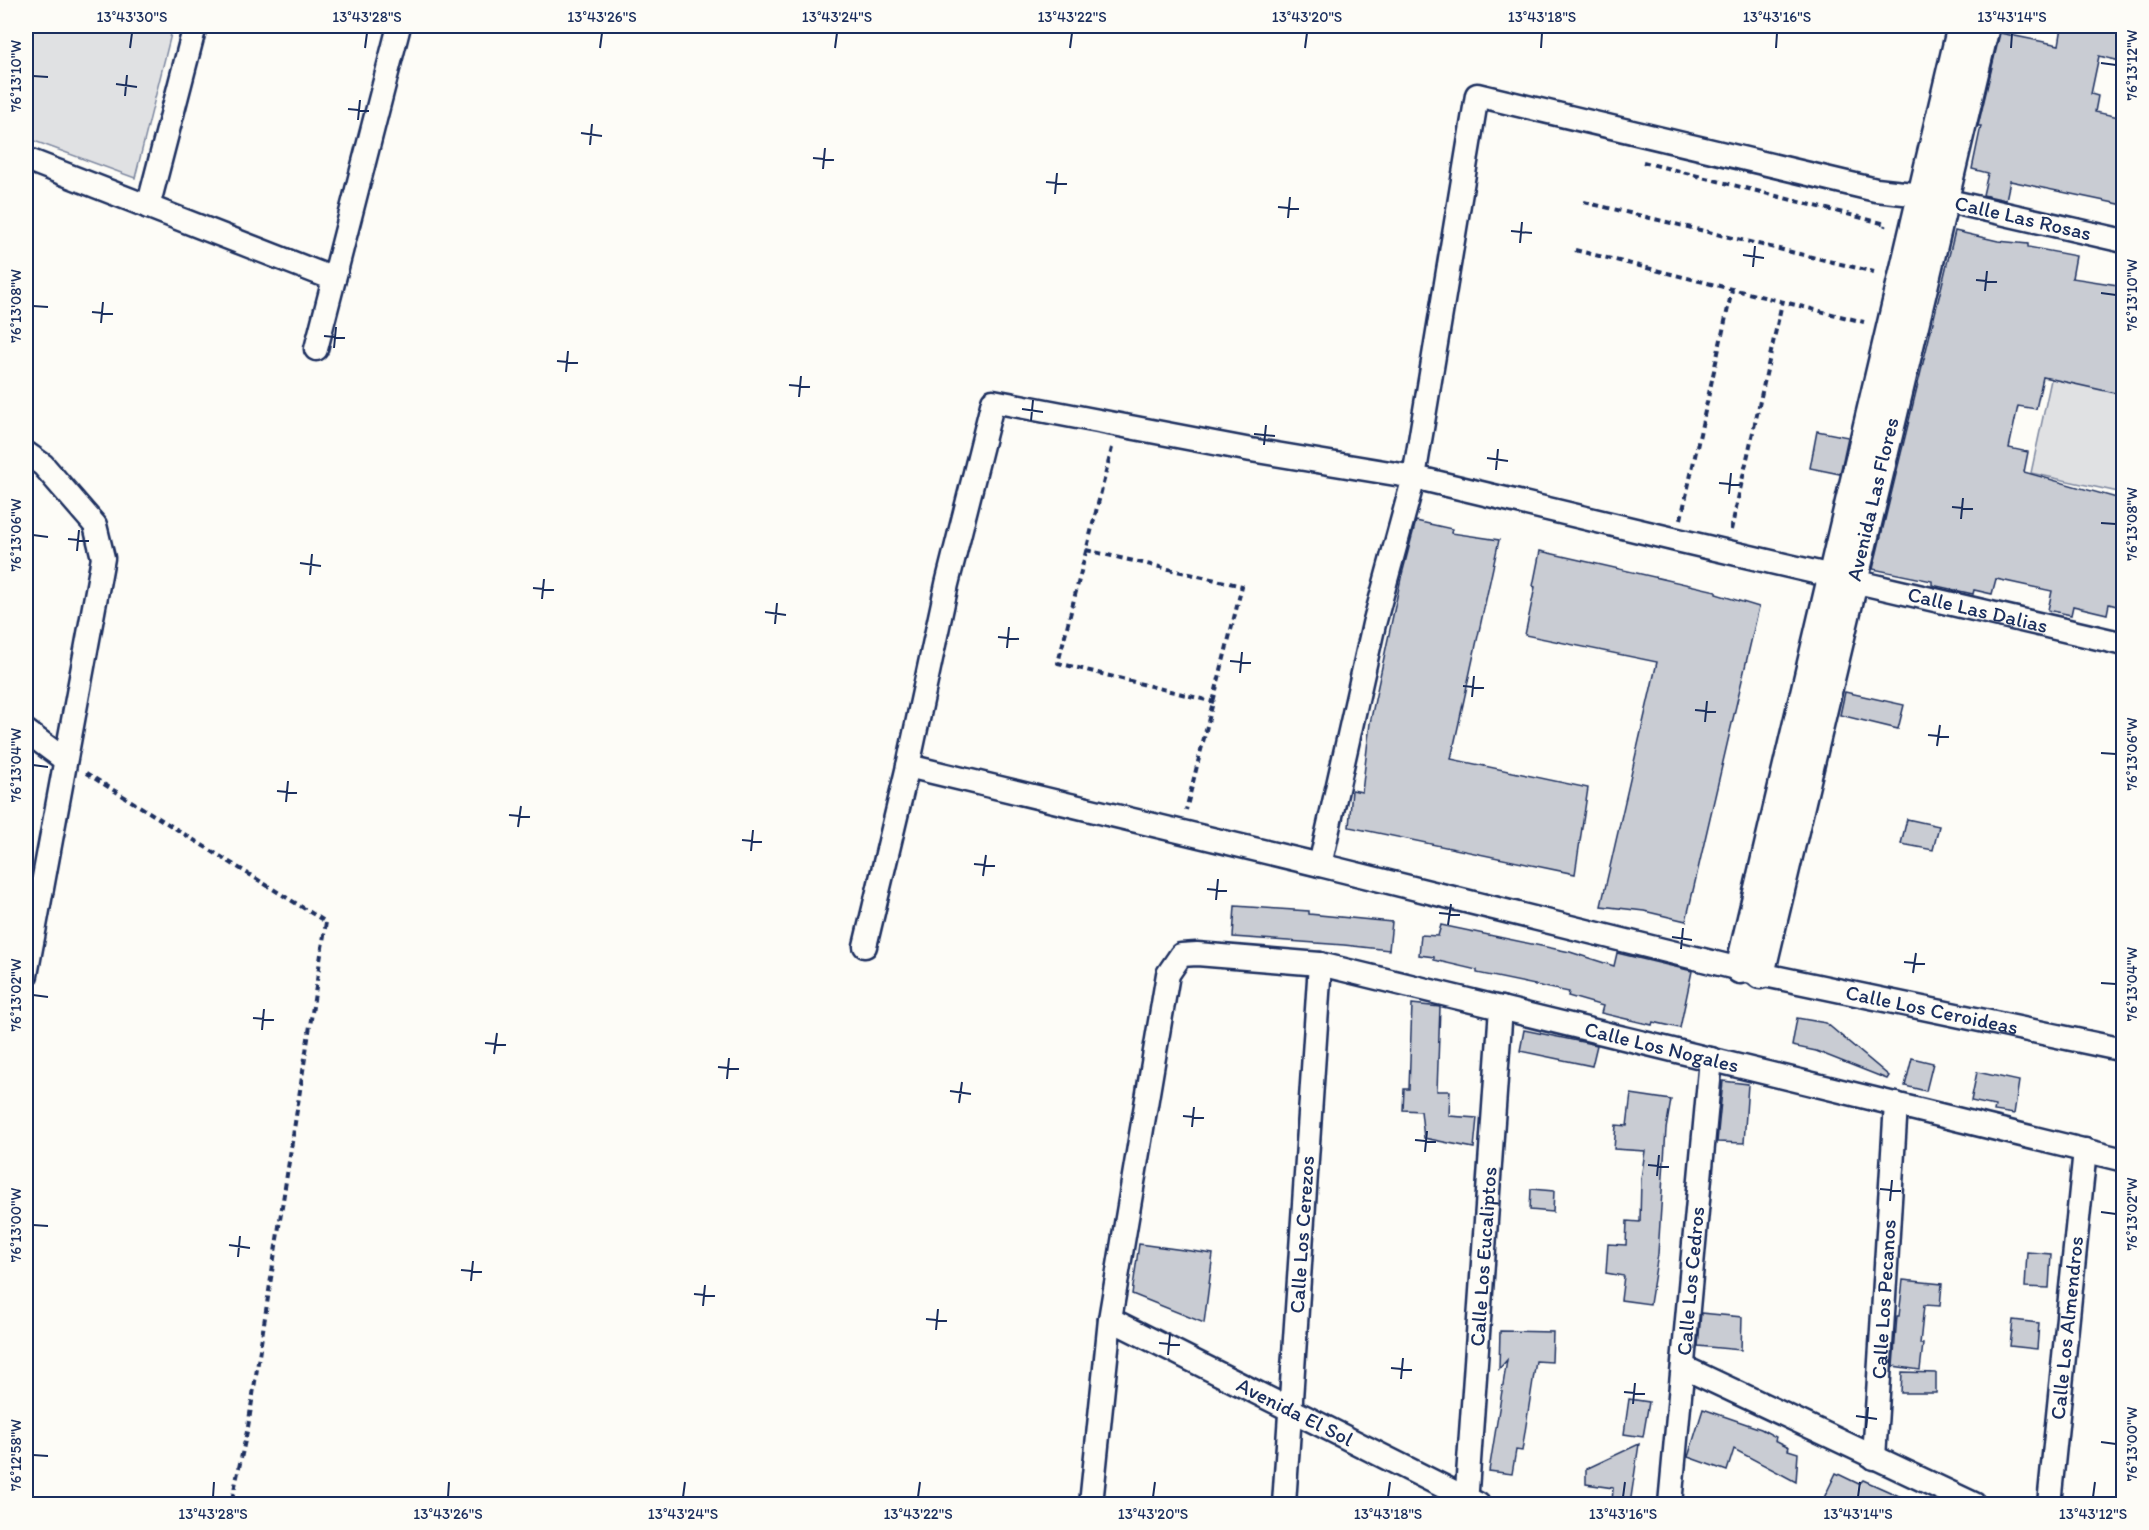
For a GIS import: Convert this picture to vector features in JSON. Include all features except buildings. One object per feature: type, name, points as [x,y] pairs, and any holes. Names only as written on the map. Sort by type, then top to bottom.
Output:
[{"type":"street","points":[[148,207],[195,26]]},
{"type":"street","points":[[316,349],[399,26]]},
{"type":"street","name":"Avenida Las Flores","points":[[1933,197],[1962,26]]},
{"type":"street","name":"Avenida Las Flores","points":[[1750,972],[1933,197],[1985,26]]},
{"type":"street","name":"Calle Las Rosas","points":[[1414,477],[1477,95],[1876,190],[1933,197],[2124,241]]},
{"type":"street","points":[[26,159],[334,279]]},
{"type":"street","name":"Calle Las Dalias","points":[[908,766],[947,585],[993,402],[1251,450],[1414,477],[2124,644]]},
{"type":"street","points":[[26,453],[43,465],[95,525],[103,558],[26,975]]},
{"type":"street","points":[[1320,865],[1374,624],[1414,477]]},
{"type":"street","points":[[26,731],[65,760]]},
{"type":"street","points":[[865,946],[908,766]]},
{"type":"street","name":"Calle Los Ceroideas","points":[[908,766],[1750,972],[2124,1050]]},
{"type":"street","name":"Calle Los Nogales","points":[[1110,1319],[1168,974],[1180,955],[1197,954],[1320,964],[2124,1160]]},
{"type":"street","name":"Calle Los Cerezos","points":[[1284,1504],[1320,964]]},
{"type":"street","name":"Calle Los Eucaliptos","points":[[1470,1503],[1501,1008]]},
{"type":"street","name":"Calle Los Cedros","points":[[1670,1504],[1711,1059]]},
{"type":"street","name":"Calle Los Pecanos","points":[[1874,1458],[1896,1104]]},
{"type":"street","name":"Calle Los Almendros","points":[[2049,1504],[2085,1150]]},
{"type":"street","points":[[1091,1504],[1110,1319]]},
{"type":"street","name":"Avenida El Sol","points":[[1110,1319],[1470,1503]]},
{"type":"street","points":[[1683,1367],[1974,1504]]},
{"type":"path","points":[[1633,159],[1886,224]]},
{"type":"path","points":[[1584,202],[1874,272]]},
{"type":"path","points":[[1575,250],[1863,323]]},
{"type":"path","points":[[1677,540],[1732,290]]},
{"type":"path","points":[[1726,551],[1782,303]]},
{"type":"path","points":[[1118,424],[1058,663],[1214,702]]},
{"type":"path","points":[[1086,550],[1242,586],[1182,832]]},
{"type":"path","points":[[65,760],[326,922],[250,1416],[231,1504]]},
{"type":"shaded area","points":[[26,26],[173,26],[135,178],[26,138]]},
{"type":"shaded area","points":[[2052,375],[2123,392],[2123,493],[2031,473]]}]
